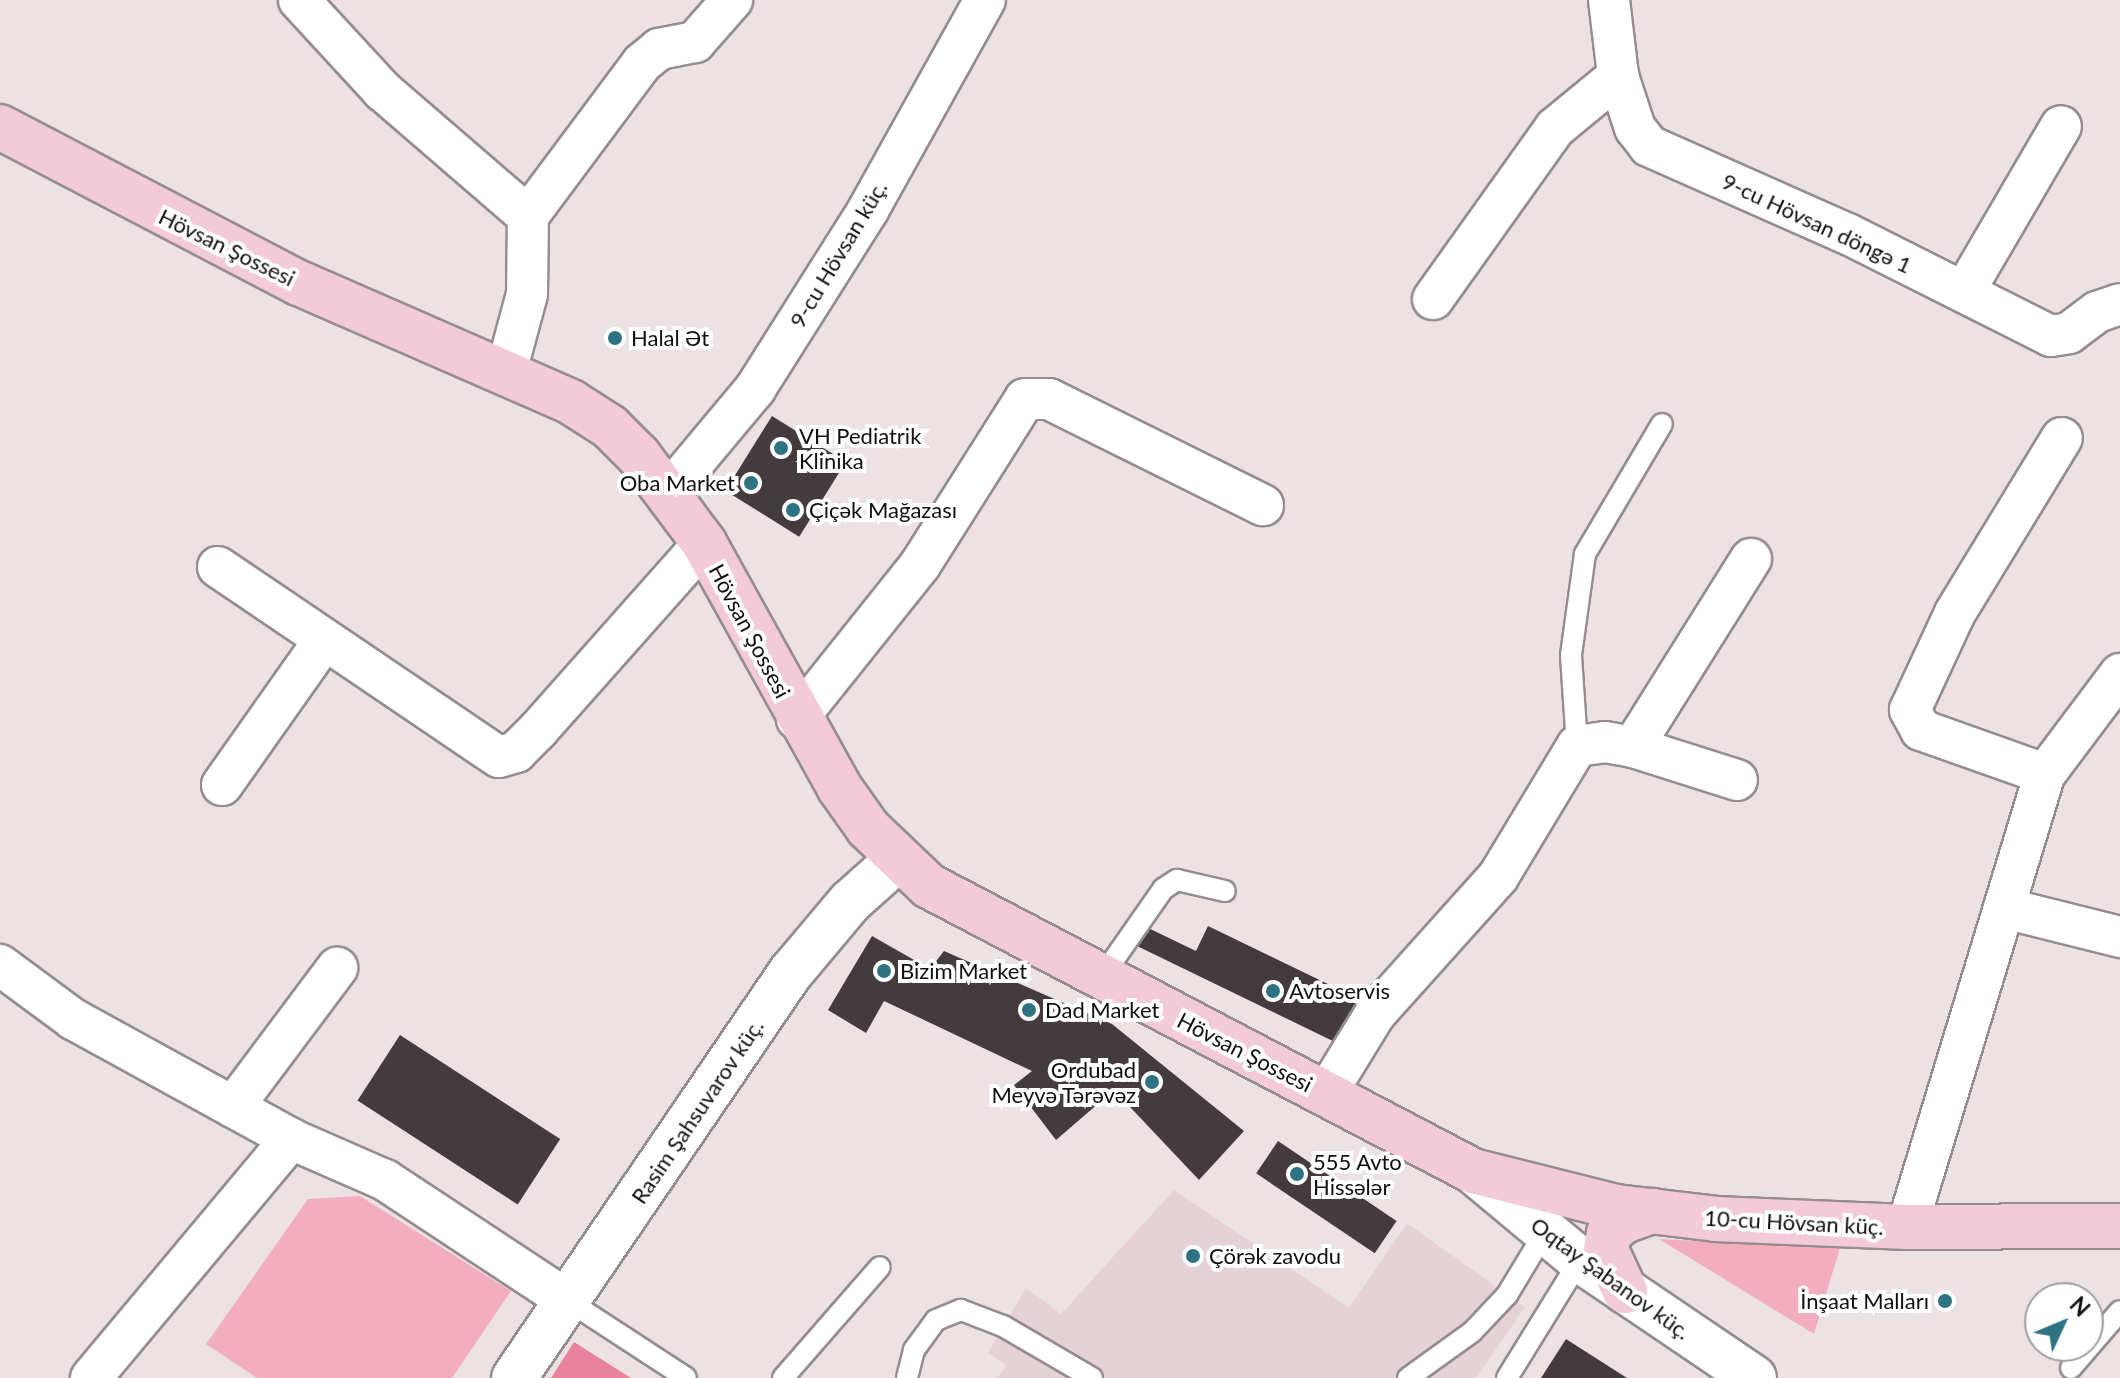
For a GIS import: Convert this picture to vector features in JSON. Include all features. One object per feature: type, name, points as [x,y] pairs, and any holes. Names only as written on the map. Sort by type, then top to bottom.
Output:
[{"type":"main road","name":"Hövsan Şossesi","points":[[0,127],[299,283],[571,402],[610,427],[668,493],[704,543],[797,719],[868,828],[898,859],[961,906],[1473,1171]]},
{"type":"main road","name":"10-cu Hövsan küç.","points":[[1473,1171],[1554,1194],[1652,1211],[1907,1227],[2120,1226]]},
{"type":"main road","points":[[1625,1291],[1606,1250],[1609,1233],[1624,1221],[1652,1211]]},
{"type":"street","points":[[299,0],[383,91],[528,216]]},
{"type":"street","points":[[506,372],[527,294],[528,216],[642,63],[659,49],[695,42],[732,0]]},
{"type":"street","name":"9-cu Hövsan küç.","points":[[668,493],[755,389],[868,210],[985,0]]},
{"type":"street","name":"9-cu Hövsan döngə 1","points":[[1609,0],[1618,76],[1635,128],[1649,146],[1848,234],[2051,336],[2069,333],[2097,312],[2120,304]]},
{"type":"street","points":[[1433,299],[1555,128],[1618,76]]},
{"type":"street","points":[[1964,292],[2061,126]]},
{"type":"street","points":[[797,719],[920,565],[1025,399],[1049,399],[1263,505]]},
{"type":"street","points":[[2045,774],[1921,730],[1910,710],[1955,613],[2062,438]]},
{"type":"street","points":[[218,567],[323,642],[499,757],[516,752],[538,730],[704,543]]},
{"type":"street","points":[[1633,747],[1751,559]]},
{"type":"street","points":[[222,785],[323,642]]},
{"type":"street","points":[[1907,1227],[2045,774],[2120,674]]},
{"type":"street","points":[[1326,1094],[1375,1014],[1498,877],[1577,746],[1605,742],[1633,747],[1737,780]]},
{"type":"street","name":"Rasim Şahsuvarov küç.","points":[[514,1378],[792,971],[850,902],[898,859]]},
{"type":"street","points":[[2004,908],[2120,937]]},
{"type":"street","points":[[0,965],[73,1019],[291,1139],[385,1180],[567,1300]]},
{"type":"street","points":[[233,1107],[337,968]]},
{"type":"street","points":[[91,1378],[291,1139]]},
{"type":"street","name":"Oqtay Şabanov küç.","points":[[1473,1171],[1580,1260],[1754,1378]]},
{"type":"lane","points":[[1577,746],[1571,655],[1585,554],[1662,424]]},
{"type":"lane","points":[[1101,978],[1163,889],[1177,880],[1225,891]]},
{"type":"lane","points":[[1408,1378],[1472,1332],[1507,1295],[1545,1232]]},
{"type":"lane","points":[[1507,1378],[1580,1260]]},
{"type":"lane","points":[[783,1378],[880,1267]]},
{"type":"lane","points":[[567,1300],[686,1378]]},
{"type":"lane","points":[[907,1378],[914,1350],[936,1320],[961,1310],[1003,1326],[1092,1378]]},
{"type":"lane","points":[[2071,1368],[2120,1311]]},
{"type":"shaded area","name":"Çörək zavodu","points":[[1174,1190],[1349,1308],[1407,1223],[1525,1307],[1476,1378],[998,1378],[1006,1365],[988,1353],[1026,1288],[1061,1314]]},
{"type":"shaded area","points":[[360,1196],[511,1291],[452,1378],[257,1378],[206,1344],[308,1199]]},
{"type":"shaded area","points":[[1659,1239],[1840,1248],[1814,1334]]},
{"type":"shaded area","points":[[574,1342],[631,1378],[551,1378]]},
{"type":"building","points":[[772,416],[846,462],[799,537],[725,491]]},
{"type":"building","points":[[1144,926],[1196,951],[1208,926],[1363,1001],[1341,1045],[1135,945]]},
{"type":"building","points":[[872,936],[930,969],[944,951],[1112,1024],[1244,1131],[1199,1180],[1114,1090],[1056,1140],[1014,1085],[1032,1071],[884,1001],[866,1033],[828,1010]]},
{"type":"building","points":[[400,1035],[560,1139],[518,1204],[358,1100]]},
{"type":"building","points":[[1278,1141],[1397,1221],[1375,1253],[1256,1173]]},
{"type":"building","points":[[1566,1339],[1627,1378],[1541,1378]]},
{"type":"place","name":"Halal Ət","points":[[615,338]]},
{"type":"place","name":"VH Pediatrik Klinika","points":[[781,448]]},
{"type":"place","name":"Oba Market","points":[[751,483]]},
{"type":"place","name":"Çiçək Mağazası","points":[[793,510]]},
{"type":"place","name":"Bizim Market","points":[[884,971]]},
{"type":"place","name":"Avtoservis","points":[[1273,991]]},
{"type":"place","name":"Dad Market","points":[[1029,1010]]},
{"type":"place","name":"Ordubad Meyvə Tərəvəz","points":[[1152,1082]]},
{"type":"place","name":"555 Avto Hissələr","points":[[1297,1174]]},
{"type":"place","name":"Çörək zavodu","points":[[1193,1256]]},
{"type":"place","name":"İnşaat Malları","points":[[1945,1301]]}]
